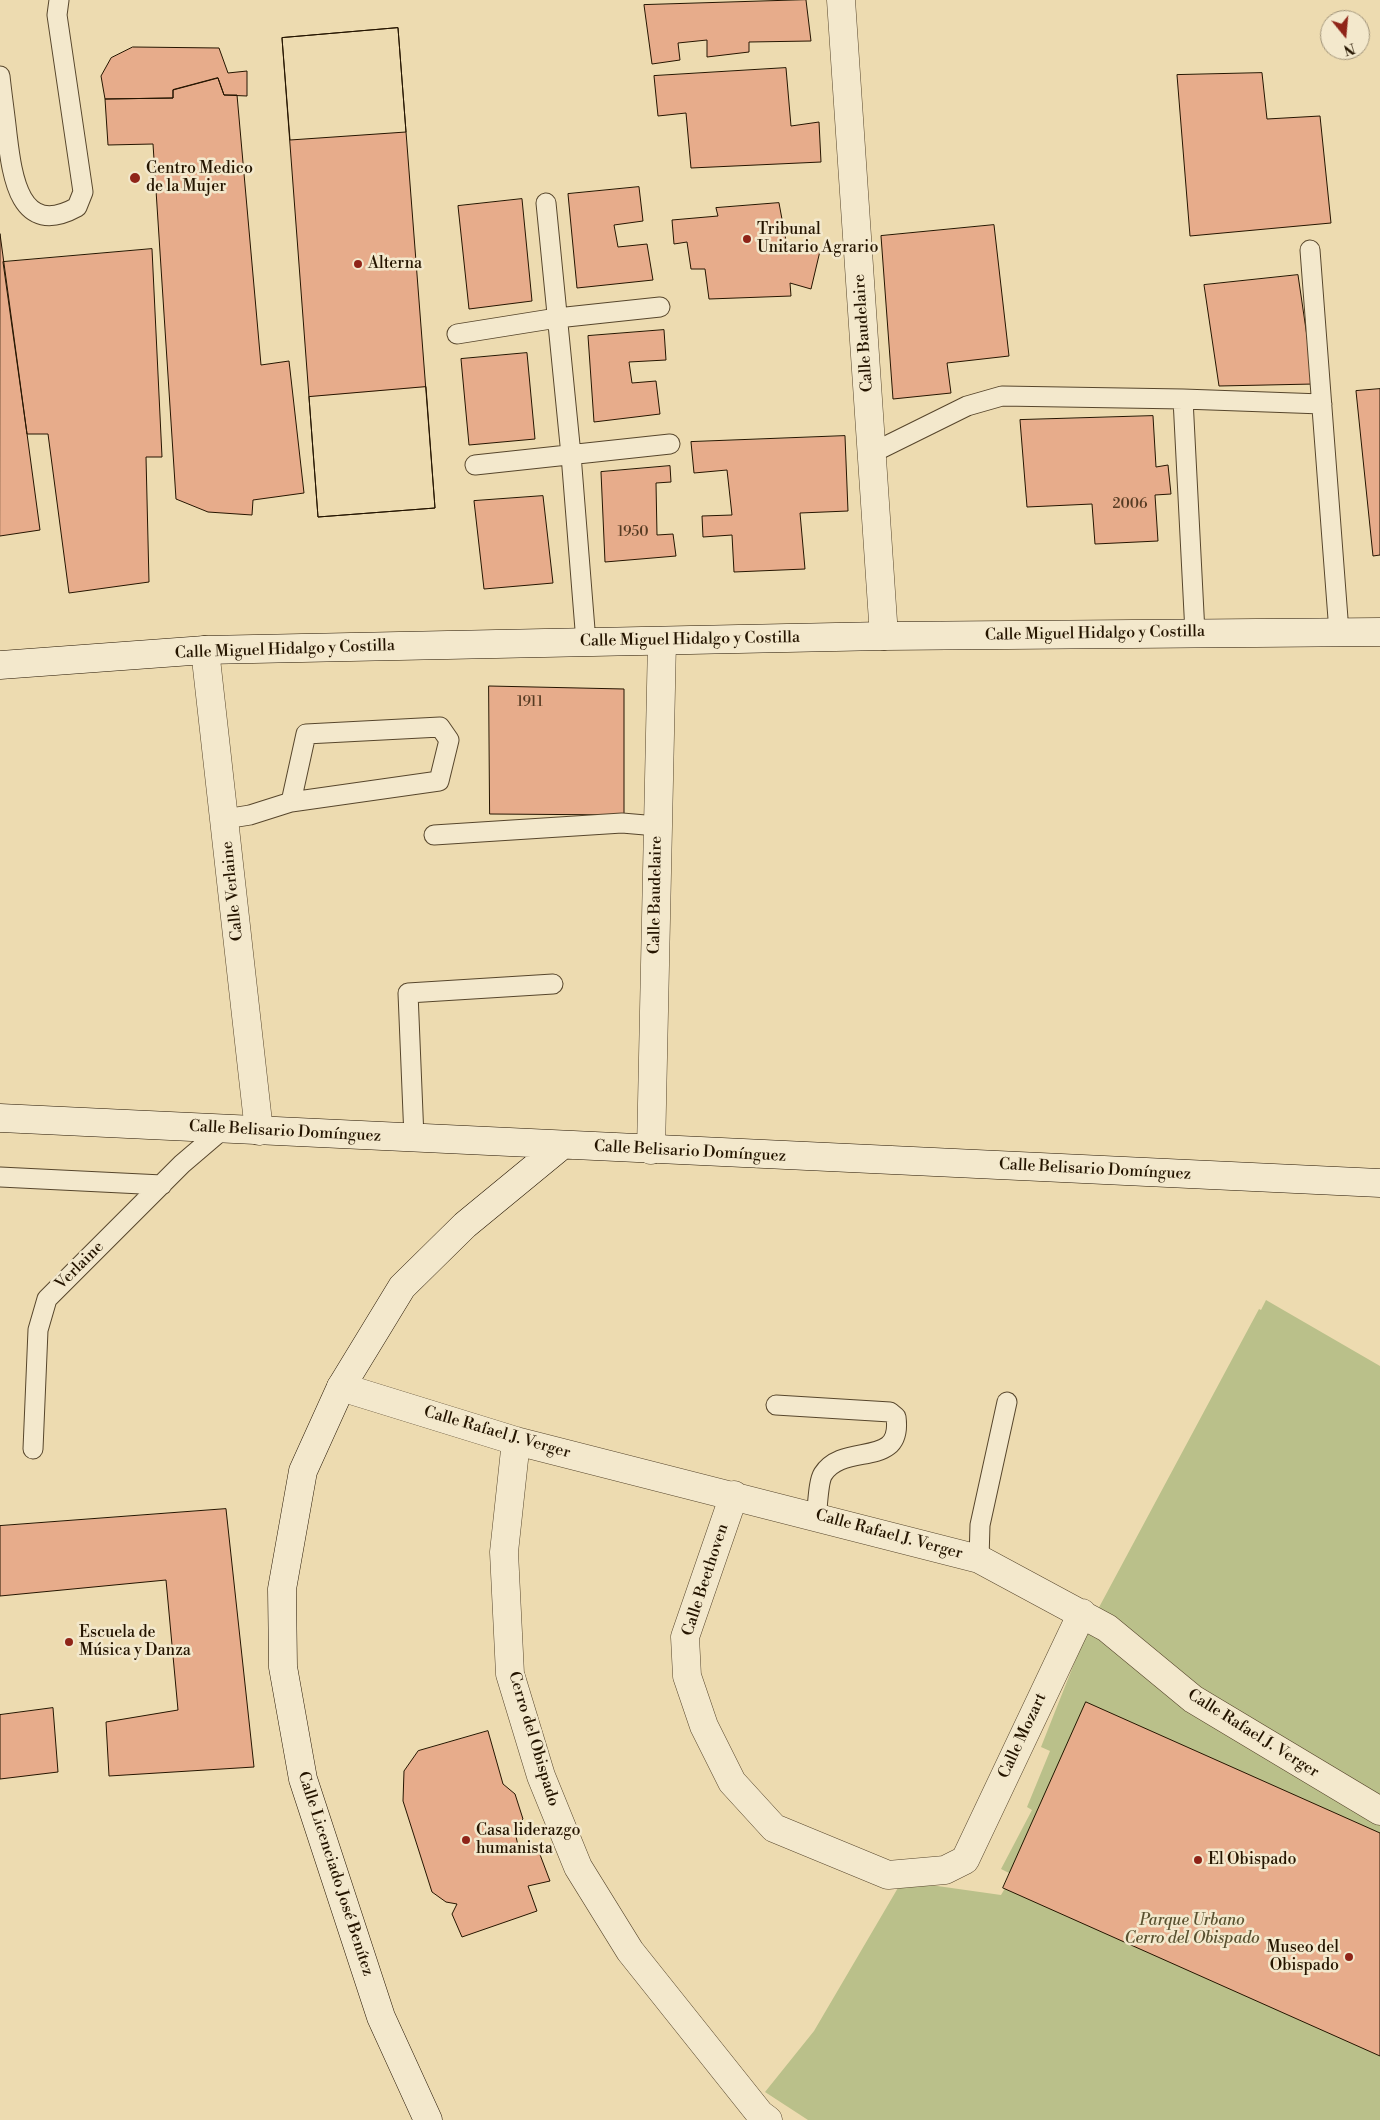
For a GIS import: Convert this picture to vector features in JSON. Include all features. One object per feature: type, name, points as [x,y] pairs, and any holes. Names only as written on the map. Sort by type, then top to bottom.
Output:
[{"type":"street","name":"Calle Baudelaire","points":[[841,0],[884,636]]},
{"type":"street","name":"Calle Miguel Hidalgo y Costilla","points":[[0,665],[205,650],[884,636],[1380,632]]},
{"type":"street","name":"Calle Baudelaire","points":[[651,1150],[662,640]]},
{"type":"street","name":"Calle Verlaine","points":[[205,650],[258,1131]]},
{"type":"street","name":"Calle Belisario Domínguez","points":[[0,1118],[561,1146],[1380,1183]]},
{"type":"street","name":"Calle Licenciado José Benítez","points":[[428,2120],[381,2017],[303,1779],[284,1667],[282,1588],[303,1471],[341,1387],[402,1287],[465,1225],[561,1146]]},
{"type":"street","name":"Calle Rafael J. Verger","points":[[341,1387],[516,1441],[734,1495],[978,1559],[1107,1628],[1193,1699],[1380,1811]]},
{"type":"street","name":"Cerro del Obispado","points":[[516,1441],[504,1552],[510,1674],[541,1776],[578,1867],[630,1950],[760,2114],[768,2120]]},
{"type":"street","name":"Calle Beethoven","points":[[734,1495],[685,1637],[688,1676],[704,1726],[732,1782],[774,1828],[888,1875],[945,1870],[965,1860]]},
{"type":"street","name":"Calle Mozart","points":[[965,1860],[1082,1613]]},
{"type":"lane","points":[[0,76],[12,174],[23,200],[32,211],[51,216],[70,211],[77,207],[84,192],[57,16],[59,0]]},
{"type":"lane","points":[[546,203],[571,455],[586,642]]},
{"type":"lane","points":[[1310,250],[1339,632]]},
{"type":"lane","points":[[457,334],[557,318],[660,307]]},
{"type":"lane","points":[[872,453],[967,406],[1002,396],[1183,399],[1322,404]]},
{"type":"lane","points":[[1183,399],[1195,633]]},
{"type":"lane","points":[[475,465],[670,444]]},
{"type":"lane","points":[[225,820],[250,815],[291,802],[440,781],[449,740],[440,728],[306,734],[291,802]]},
{"type":"lane","points":[[434,835],[622,823],[658,826]]},
{"type":"lane","points":[[414,1138],[408,993],[553,984]]},
{"type":"lane","name":"Verlaine","points":[[33,1449],[38,1330],[47,1299],[162,1185],[223,1129]]},
{"type":"lane","points":[[0,1177],[162,1185]]},
{"type":"lane","points":[[978,1559],[980,1525],[1007,1402]]},
{"type":"lane","points":[[776,1405],[890,1412],[896,1417],[897,1427],[890,1445],[881,1451],[838,1459],[822,1475],[816,1516]]},
{"type":"green space","name":"Parque Urbano Cerro del Obispado","points":[[1266,1300],[1380,1366],[1380,2120],[808,2120],[765,2092],[814,2031],[902,1881],[1001,1895],[1013,1875],[1001,1869],[1032,1810],[1027,1807],[1050,1751],[1041,1747],[1089,1626],[1259,1309],[1261,1310]]},
{"type":"building","points":[[806,0],[811,41],[749,42],[749,52],[707,57],[707,40],[678,43],[680,60],[652,64],[644,5]]},
{"type":"building","name":"Alterna","points":[[398,28],[435,508],[318,517],[282,38]]},
{"type":"building","points":[[398,28],[406,132],[290,140],[282,38]]},
{"type":"building","points":[[133,47],[219,48],[228,73],[247,71],[247,96],[224,95],[218,78],[173,90],[173,98],[105,99],[101,76],[111,58]]},
{"type":"building","points":[[786,68],[791,126],[819,122],[821,162],[691,168],[686,113],[658,116],[654,76]]},
{"type":"building","points":[[1262,73],[1267,119],[1320,116],[1331,223],[1190,236],[1177,75]]},
{"type":"building","points":[[218,78],[224,95],[237,95],[261,365],[289,361],[304,493],[253,500],[252,515],[208,512],[176,499],[153,144],[108,145],[105,99],[173,98],[173,90]]},
{"type":"building","points":[[639,187],[643,221],[614,225],[618,247],[647,244],[653,280],[577,288],[568,194]]},
{"type":"building","points":[[522,199],[532,301],[469,309],[458,206]]},
{"type":"building","points":[[779,203],[787,246],[820,251],[811,289],[790,283],[791,296],[709,299],[705,269],[691,269],[687,242],[674,244],[672,220],[718,216],[716,208]]},
{"type":"building","points":[[994,225],[1009,356],[947,363],[951,393],[893,399],[881,236]]},
{"type":"building","points":[[0,234],[40,530],[0,536]]},
{"type":"building","points":[[152,249],[162,457],[146,457],[149,582],[69,593],[48,434],[27,434],[3,262]]},
{"type":"building","points":[[1298,275],[1314,384],[1219,386],[1204,285]]},
{"type":"building","points":[[664,330],[666,360],[629,362],[632,383],[656,381],[660,414],[594,422],[588,336]]},
{"type":"building","points":[[527,353],[535,439],[469,445],[461,359]]},
{"type":"building","points":[[426,387],[435,508],[318,517],[309,397]]},
{"type":"building","points":[[1380,389],[1380,555],[1373,556],[1356,391]]},
{"type":"building","points":[[1153,416],[1156,467],[1168,465],[1171,494],[1155,495],[1158,541],[1095,544],[1092,504],[1027,507],[1020,420]]},
{"type":"building","points":[[845,436],[848,511],[800,513],[805,569],[734,572],[732,535],[703,537],[702,516],[732,515],[727,470],[694,473],[691,442]]},
{"type":"building","points":[[670,466],[671,482],[656,483],[657,535],[673,534],[676,556],[605,562],[601,472]]},
{"type":"building","points":[[543,496],[553,583],[484,589],[474,501]]},
{"type":"building","points":[[489,686],[624,689],[624,815],[490,814]]},
{"type":"building","points":[[226,1509],[254,1767],[109,1776],[106,1722],[178,1710],[166,1580],[0,1596],[0,1526]]},
{"type":"building","name":"El Obispado","points":[[1086,1702],[1380,1833],[1380,2056],[1003,1888]]},
{"type":"building","points":[[53,1708],[58,1772],[0,1779],[0,1715]]},
{"type":"building","name":"Casa liderazgo humanista","points":[[488,1731],[503,1784],[515,1794],[523,1819],[514,1828],[520,1854],[539,1852],[550,1881],[528,1886],[537,1911],[462,1937],[452,1914],[457,1904],[446,1902],[432,1892],[403,1801],[404,1771],[418,1751]]},
{"type":"place","name":"Centro Medico de la Mujer","points":[[135,178]]},
{"type":"place","name":"Tribunal Unitario Agrario","points":[[747,239]]},
{"type":"place","name":"Alterna","points":[[358,264]]},
{"type":"place","name":"Escuela de Música y Danza","points":[[69,1642]]},
{"type":"place","name":"Casa liderazgo humanista","points":[[466,1840]]},
{"type":"place","name":"El Obispado","points":[[1198,1860]]},
{"type":"place","name":"Museo del Obispado","points":[[1349,1957]]}]
